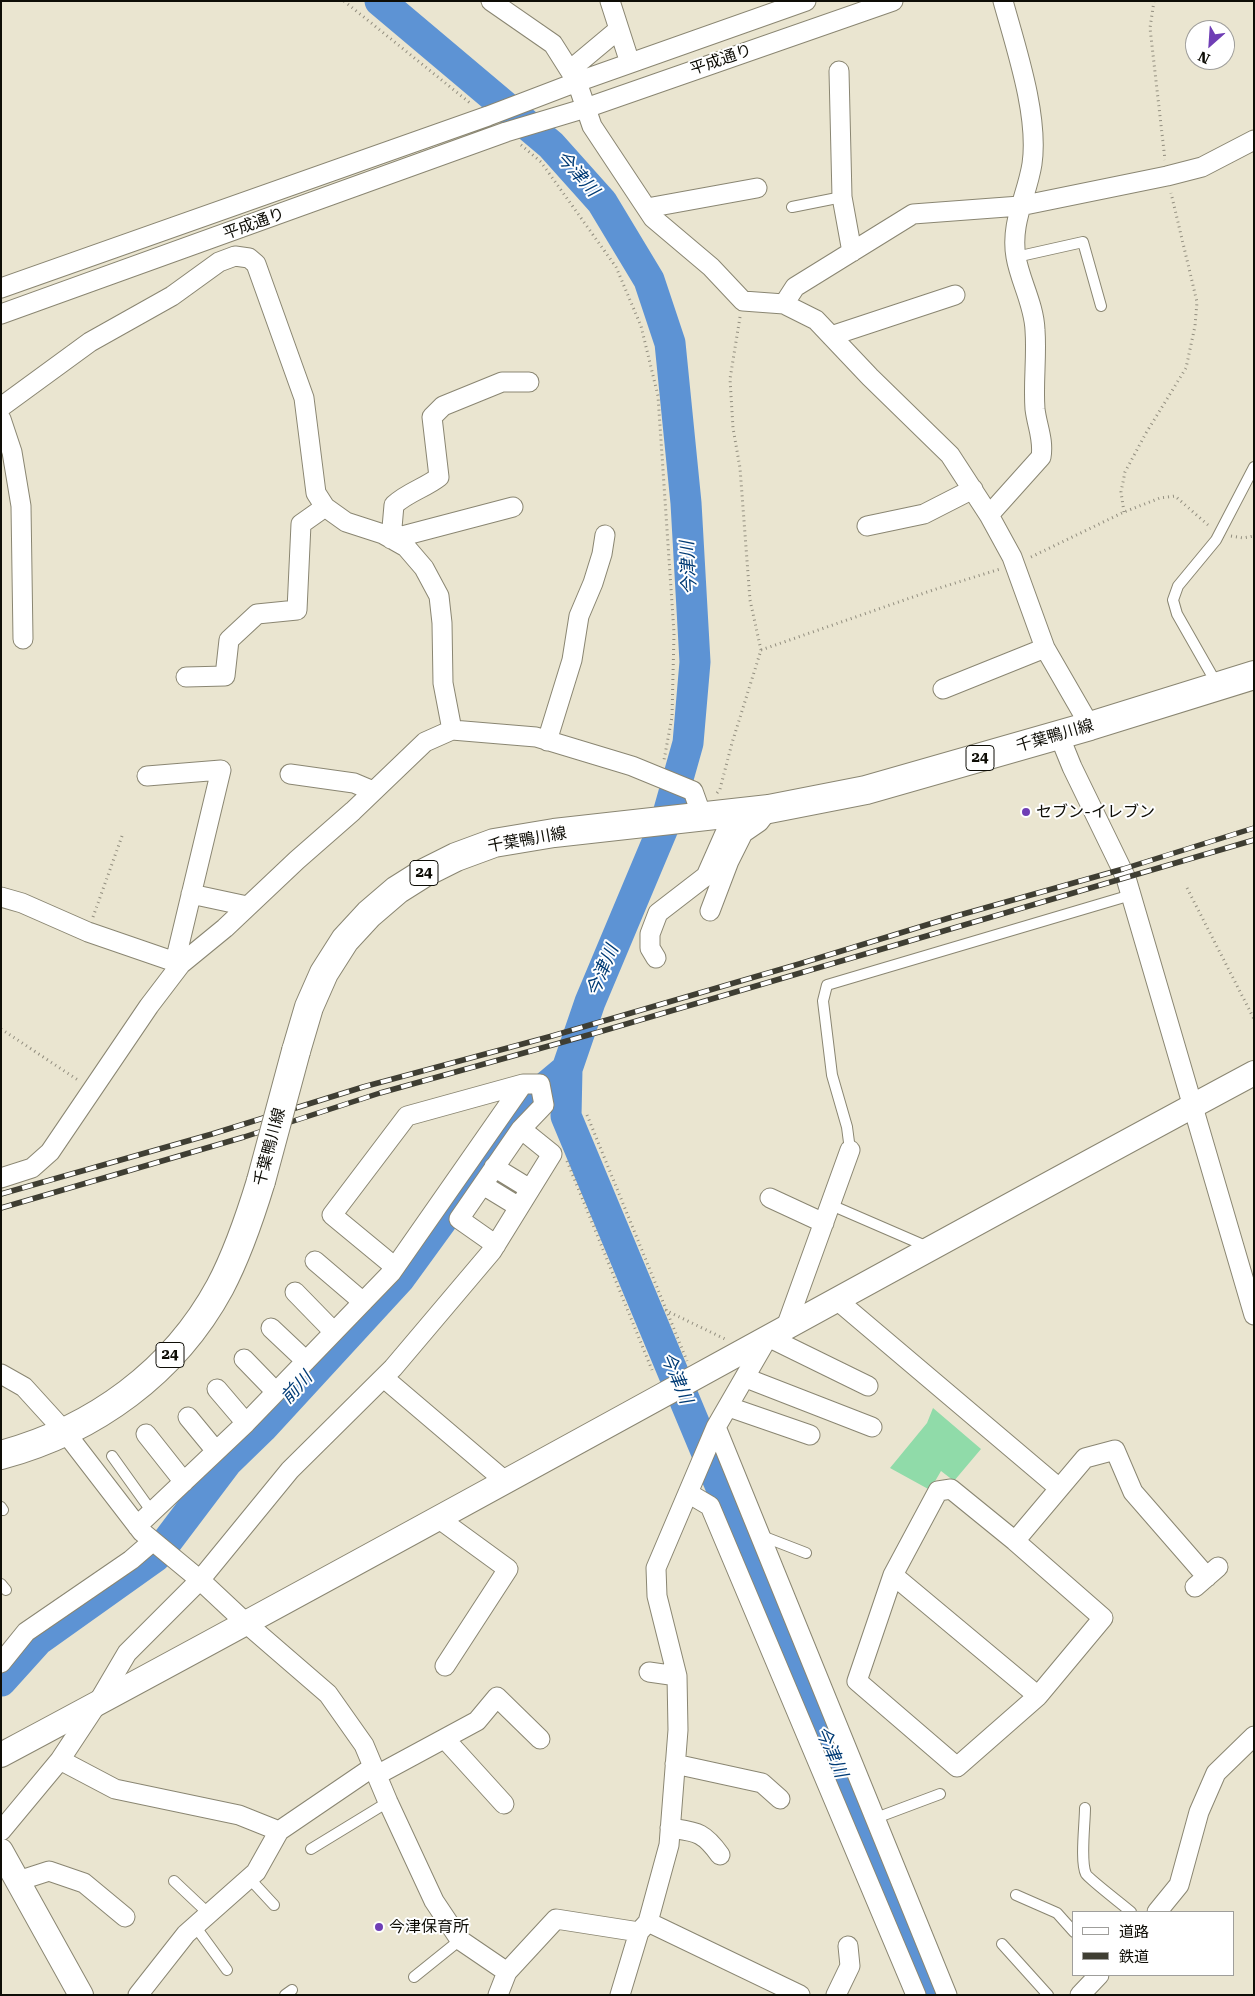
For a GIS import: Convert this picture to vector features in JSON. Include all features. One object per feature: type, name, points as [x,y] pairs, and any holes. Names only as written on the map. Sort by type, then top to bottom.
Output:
[{"type":"main road","name":"千葉鴨川線","points":[[1,1455],[25,1448],[65,1432],[88,1421],[115,1404],[152,1372],[189,1334],[208,1307],[227,1271],[249,1220],[309,1007],[324,973],[345,940],[369,914],[397,890],[424,873],[456,857],[494,843],[554,833],[769,810],[866,790],[1090,726],[1254,675]]},
{"type":"street","points":[[491,1],[552,44],[574,76],[592,126],[653,218],[710,267],[743,301],[784,304],[816,320],[870,377],[950,456],[990,515],[1015,565],[1045,648],[1090,726]]},
{"type":"street","points":[[610,1],[630,63]]},
{"type":"street","name":"平成通り","points":[[1,288],[488,116],[532,99],[574,76],[630,63],[806,1]]},
{"type":"street","name":"平成通り","points":[[1,314],[231,233],[506,132],[586,108],[893,1]]},
{"type":"street","points":[[990,515],[1041,457],[1043,447],[1035,412],[1035,329],[1029,297],[1016,257],[1015,226],[1032,164],[1032,130],[1024,79],[1003,1]]},
{"type":"street","points":[[574,76],[619,29]]},
{"type":"street","points":[[839,72],[842,197],[852,252]]},
{"type":"street","points":[[784,304],[795,288],[914,214],[1020,206],[1167,176],[1202,167],[1254,140]]},
{"type":"street","points":[[647,208],[757,188]]},
{"type":"street","points":[[223,210],[239,257]]},
{"type":"street","points":[[1,407],[90,342],[172,296],[219,262],[235,256],[249,258],[256,264],[304,398],[316,493],[325,507],[346,522],[383,534],[406,547],[424,568],[438,596],[442,623],[443,683],[452,730]]},
{"type":"street","points":[[831,336],[955,295]]},
{"type":"street","points":[[391,539],[394,505],[413,491],[428,485],[439,477],[432,417],[436,411],[502,382],[529,382]]},
{"type":"street","points":[[1,419],[12,452],[21,506],[23,639]]},
{"type":"street","points":[[867,526],[924,514],[973,489]]},
{"type":"street","points":[[186,677],[225,676],[229,640],[257,614],[297,610],[301,524],[325,507]]},
{"type":"street","points":[[391,539],[513,507]]},
{"type":"street","points":[[547,741],[572,660],[578,616],[593,583],[602,554],[605,535]]},
{"type":"street","points":[[942,689],[1045,648]]},
{"type":"street","points":[[1,1178],[32,1168],[50,1152],[178,963],[225,928],[425,742],[452,730],[536,738],[632,766],[693,791],[702,816]]},
{"type":"street","points":[[1059,734],[1072,767],[1123,869],[1254,1315]]},
{"type":"street","points":[[147,776],[221,770],[191,894],[178,963]]},
{"type":"street","points":[[290,774],[354,783],[374,791]]},
{"type":"street","points":[[710,911],[742,833],[759,822],[769,810]]},
{"type":"street","points":[[656,958],[650,948],[650,934],[658,913],[706,876],[733,814]]},
{"type":"street","points":[[191,894],[247,906]]},
{"type":"street","points":[[1,897],[22,903],[88,932],[178,963]]},
{"type":"street","points":[[1,1755],[247,1624],[644,1404],[1254,1073]]},
{"type":"street","points":[[137,1526],[246,1423],[395,1268],[523,1084]]},
{"type":"street","points":[[395,1268],[332,1215],[407,1116],[523,1084],[540,1084],[544,1105],[521,1128],[459,1219],[496,1244]]},
{"type":"street","points":[[1,1831],[60,1760],[97,1704],[127,1653],[200,1580],[290,1470],[384,1378],[496,1244],[552,1154],[521,1128]]},
{"type":"street","points":[[620,1995],[644,1927],[668,1845],[670,1828],[678,1730],[677,1676],[657,1596],[656,1568],[716,1427],[777,1332],[824,1223],[850,1150]]},
{"type":"street","points":[[494,1167],[530,1189]]},
{"type":"street","points":[[483,1185],[519,1207]]},
{"type":"street","points":[[770,1198],[824,1223]]},
{"type":"street","points":[[315,1260],[363,1302]]},
{"type":"street","points":[[295,1292],[334,1332]]},
{"type":"street","points":[[837,1300],[1060,1488]]},
{"type":"street","points":[[271,1328],[306,1361]]},
{"type":"street","points":[[777,1332],[868,1386]]},
{"type":"street","points":[[244,1359],[276,1392]]},
{"type":"street","points":[[1,1374],[24,1387],[65,1432],[137,1526],[328,1694],[364,1745],[434,1901],[460,1940],[507,1972]]},
{"type":"street","points":[[384,1378],[505,1481]]},
{"type":"street","points":[[746,1378],[872,1427]]},
{"type":"street","points":[[217,1389],[246,1423]]},
{"type":"street","points":[[729,1407],[810,1435]]},
{"type":"street","points":[[188,1417],[216,1451]]},
{"type":"street","points":[[716,1427],[762,1536],[947,1995]]},
{"type":"street","points":[[146,1434],[184,1482]]},
{"type":"street","points":[[1015,1541],[1085,1458],[1115,1450],[1133,1492],[1207,1577]]},
{"type":"street","points":[[951,1489],[1015,1541],[1103,1618],[1038,1696],[957,1768],[857,1681],[893,1575],[938,1491],[951,1489]]},
{"type":"street","points":[[688,1493],[710,1506],[916,1995]]},
{"type":"street","points":[[438,1518],[508,1570],[445,1666]]},
{"type":"street","points":[[1,1663],[26,1632],[131,1560],[153,1541]]},
{"type":"street","points":[[893,1575],[1038,1696]]},
{"type":"street","points":[[649,1672],[677,1676]]},
{"type":"street","points":[[138,1995],[186,1934],[256,1872],[279,1831],[375,1771],[445,1739],[477,1721],[497,1697],[540,1739]]},
{"type":"street","points":[[1158,1911],[1179,1885],[1199,1812],[1216,1773],[1254,1736]]},
{"type":"street","points":[[445,1739],[504,1804]]},
{"type":"street","points":[[60,1760],[115,1789],[239,1815],[279,1831]]},
{"type":"street","points":[[675,1764],[762,1783],[780,1799]]},
{"type":"street","points":[[670,1828],[699,1833],[714,1846],[720,1855]]},
{"type":"street","points":[[1,1851],[81,1995]]},
{"type":"street","points":[[18,1881],[49,1870],[84,1883],[125,1917]]},
{"type":"street","points":[[498,1995],[507,1972],[556,1919],[644,1927],[800,1995]]},
{"type":"street","points":[[836,1995],[850,1966],[848,1946]]},
{"type":"street","points":[[1080,1995],[1098,1976]]},
{"type":"lane","points":[[792,207],[842,197]]},
{"type":"lane","points":[[1016,257],[1083,242],[1101,306]]},
{"type":"lane","points":[[1218,686],[1178,614],[1173,600],[1178,586],[1216,540],[1254,468]]},
{"type":"lane","points":[[850,1150],[847,1127],[832,1075],[823,1001],[827,985],[1131,895]]},
{"type":"lane","points":[[831,1205],[931,1249]]},
{"type":"lane","points":[[112,1456],[152,1512]]},
{"type":"lane","points":[[762,1536],[806,1553]]},
{"type":"lane","points":[[876,1818],[940,1794]]},
{"type":"lane","points":[[311,1849],[388,1802]]},
{"type":"lane","points":[[1085,1808],[1084,1863],[1087,1876],[1130,1911]]},
{"type":"lane","points":[[249,1878],[274,1906]]},
{"type":"lane","points":[[174,1881],[209,1914]]},
{"type":"lane","points":[[1016,1895],[1057,1913],[1072,1930]]},
{"type":"lane","points":[[195,1926],[228,1970]]},
{"type":"lane","points":[[414,1977],[460,1940]]},
{"type":"lane","points":[[1002,1944],[1048,1995]]},
{"type":"path","points":[[344,1],[456,93],[488,116]]},
{"type":"path","points":[[1124,512],[1121,492],[1125,472],[1186,368],[1195,326],[1197,302],[1167,176],[1150,28],[1154,1]]},
{"type":"path","points":[[506,132],[541,162],[616,267],[641,326],[658,396],[674,633],[672,717],[661,778]]},
{"type":"path","points":[[702,816],[720,789],[732,743],[761,650],[750,600],[740,468],[733,428],[730,379],[743,301]]},
{"type":"path","points":[[88,932],[122,836]]},
{"type":"path","points":[[1186,888],[1254,1018]]},
{"type":"path","points":[[1,1029],[92,1090]]},
{"type":"path","points":[[587,1115],[694,1378]]},
{"type":"path","points":[[566,1160],[652,1370]]},
{"type":"path","points":[[666,1310],[746,1349]]},
{"type":"green space","points":[[933,1408],[981,1449],[954,1481],[941,1471],[930,1490],[890,1468],[927,1423]]},
{"type":"waterway","name":"今津川","points":[[380,1],[551,145],[602,202],[649,280],[670,343],[686,503],[695,662],[688,743],[666,821],[590,1002],[567,1069],[566,1116],[933,1995]]},
{"type":"waterway","name":"前川","points":[[1,1681],[38,1640],[156,1556],[227,1462],[262,1428],[400,1278],[528,1102],[565,1071]]},
{"type":"railway","points":[[1,1194],[212,1134],[363,1087],[552,1036],[799,964],[949,918],[1123,869],[1254,828]]},
{"type":"railway","points":[[1,1208],[244,1137],[380,1093],[599,1032],[1254,840]]},
{"type":"place","name":"セブン-イレブン","points":[[1026,812]]},
{"type":"place","name":"今津保育所","points":[[379,1927]]}]
